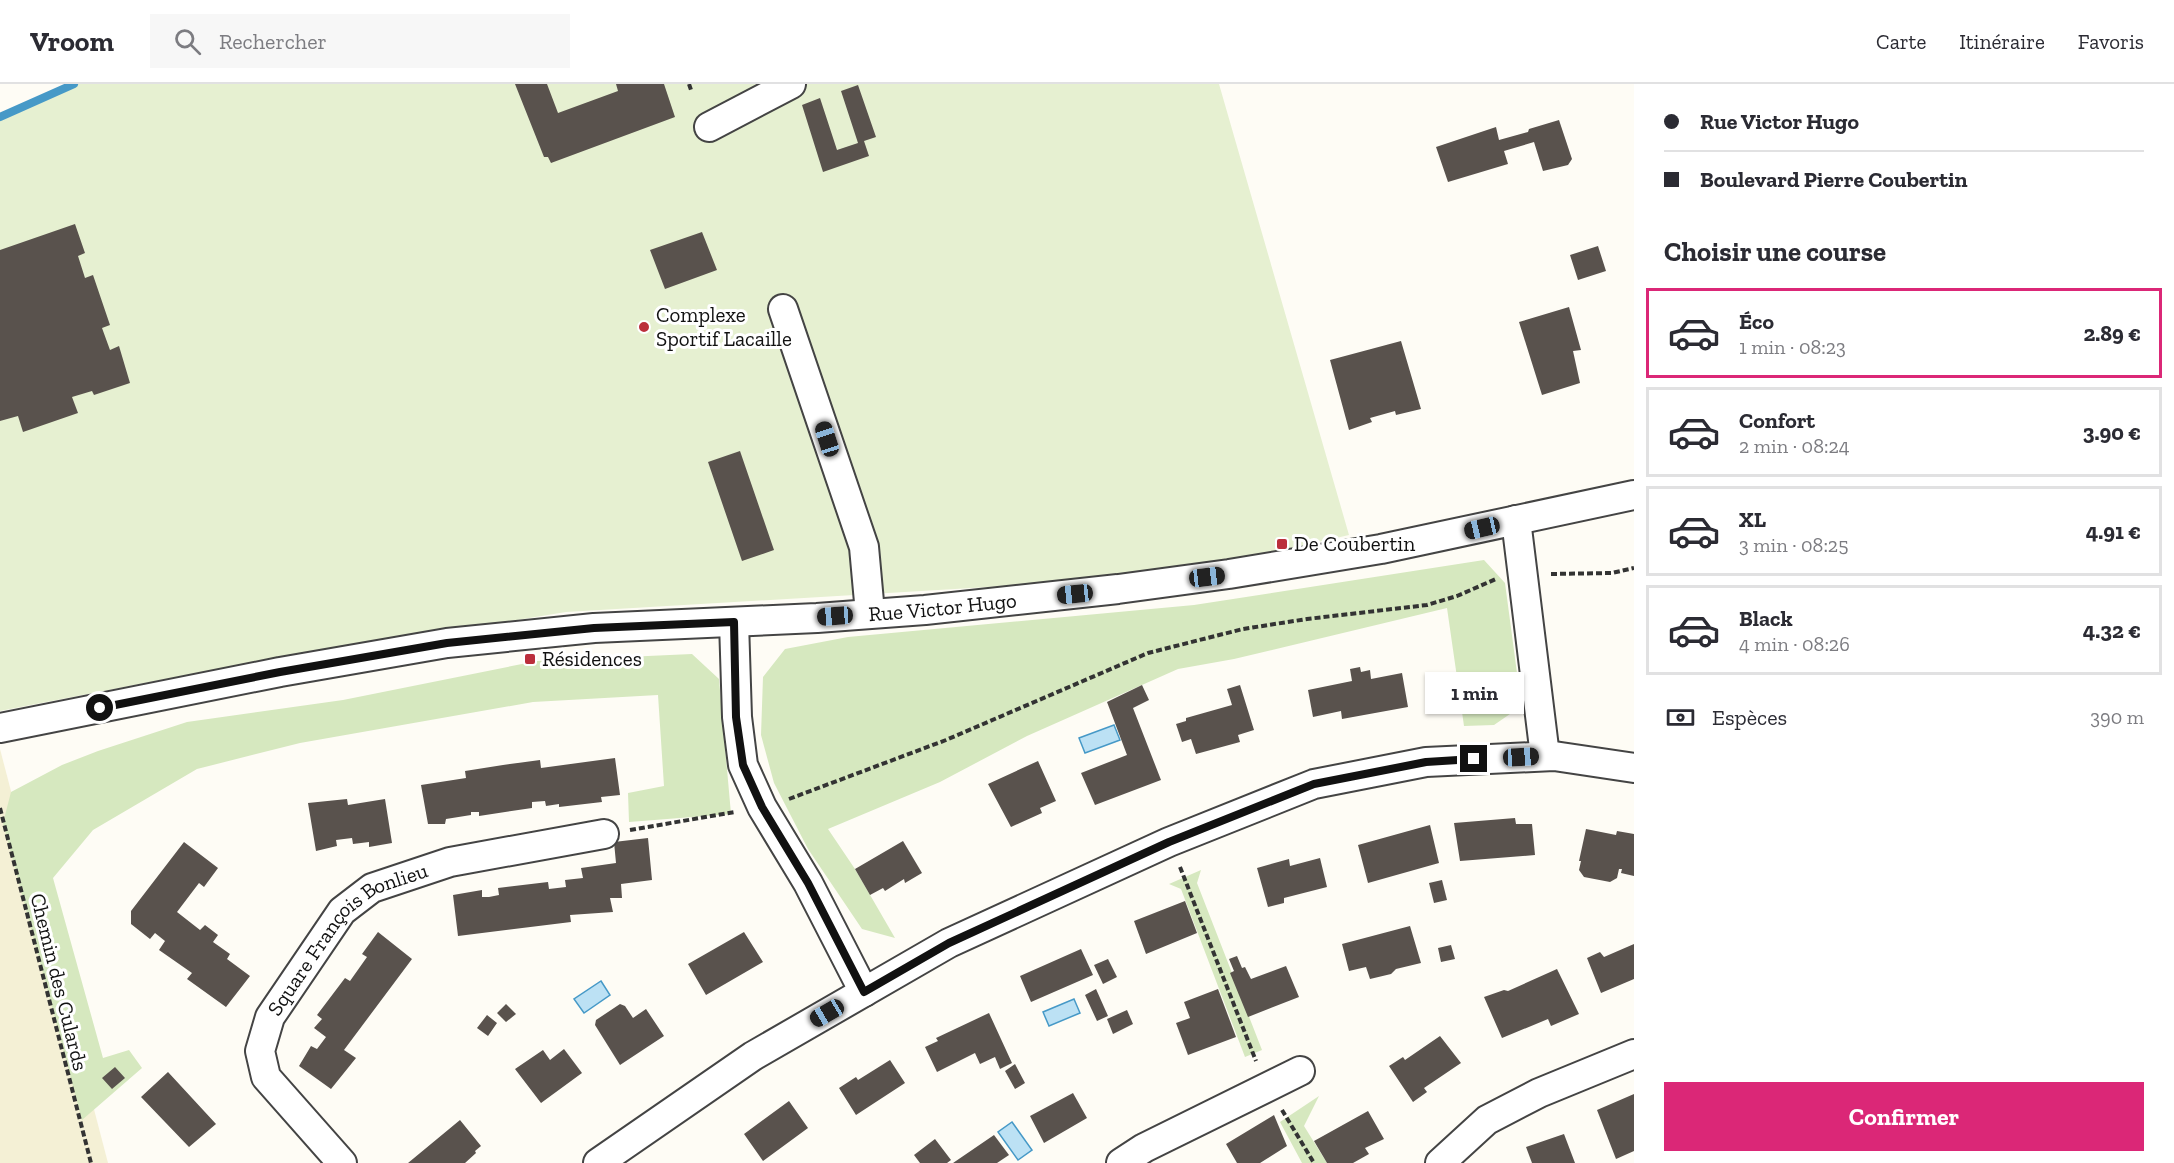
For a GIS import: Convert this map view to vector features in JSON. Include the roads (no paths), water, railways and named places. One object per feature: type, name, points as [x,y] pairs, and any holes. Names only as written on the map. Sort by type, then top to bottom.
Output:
[{"type":"street","points":[[709,126],[791,84]]},
{"type":"street","points":[[783,309],[864,547],[870,613]]},
{"type":"street","name":"Rue Victor Hugo","points":[[0,728],[280,672],[447,643],[594,628],[870,613],[1118,589],[1229,574],[1381,549],[1634,495]]},
{"type":"street","points":[[1516,520],[1545,756]]},
{"type":"street","points":[[734,622],[736,717],[743,765],[762,807],[808,883],[864,992]]},
{"type":"street","points":[[598,1163],[753,1056],[949,943],[1169,842],[1314,784],[1426,762],[1545,756],[1634,768]]},
{"type":"street","name":"Square François Bonlieu","points":[[342,1163],[266,1077],[260,1051],[270,1017],[342,911],[372,888],[450,862],[604,834]]},
{"type":"street","points":[[1440,1163],[1486,1119],[1634,1054]]},
{"type":"street","points":[[1120,1163],[1144,1148],[1300,1071]]},
{"type":"water","points":[[1114,725],[1120,740],[1085,753],[1079,738]]},
{"type":"water","points":[[601,981],[610,995],[584,1013],[574,999]]},
{"type":"water","points":[[1074,999],[1080,1013],[1049,1026],[1043,1012]]},
{"type":"water","points":[[1012,1122],[1032,1150],[1018,1160],[998,1132]]},
{"type":"waterway","points":[[0,117],[74,84]]},
{"type":"place","name":"Complexe Sportif Lacaille","points":[[644,327]]},
{"type":"place","name":"De Coubertin","points":[[1282,544]]},
{"type":"place","name":"Résidences","points":[[530,659]]}]
